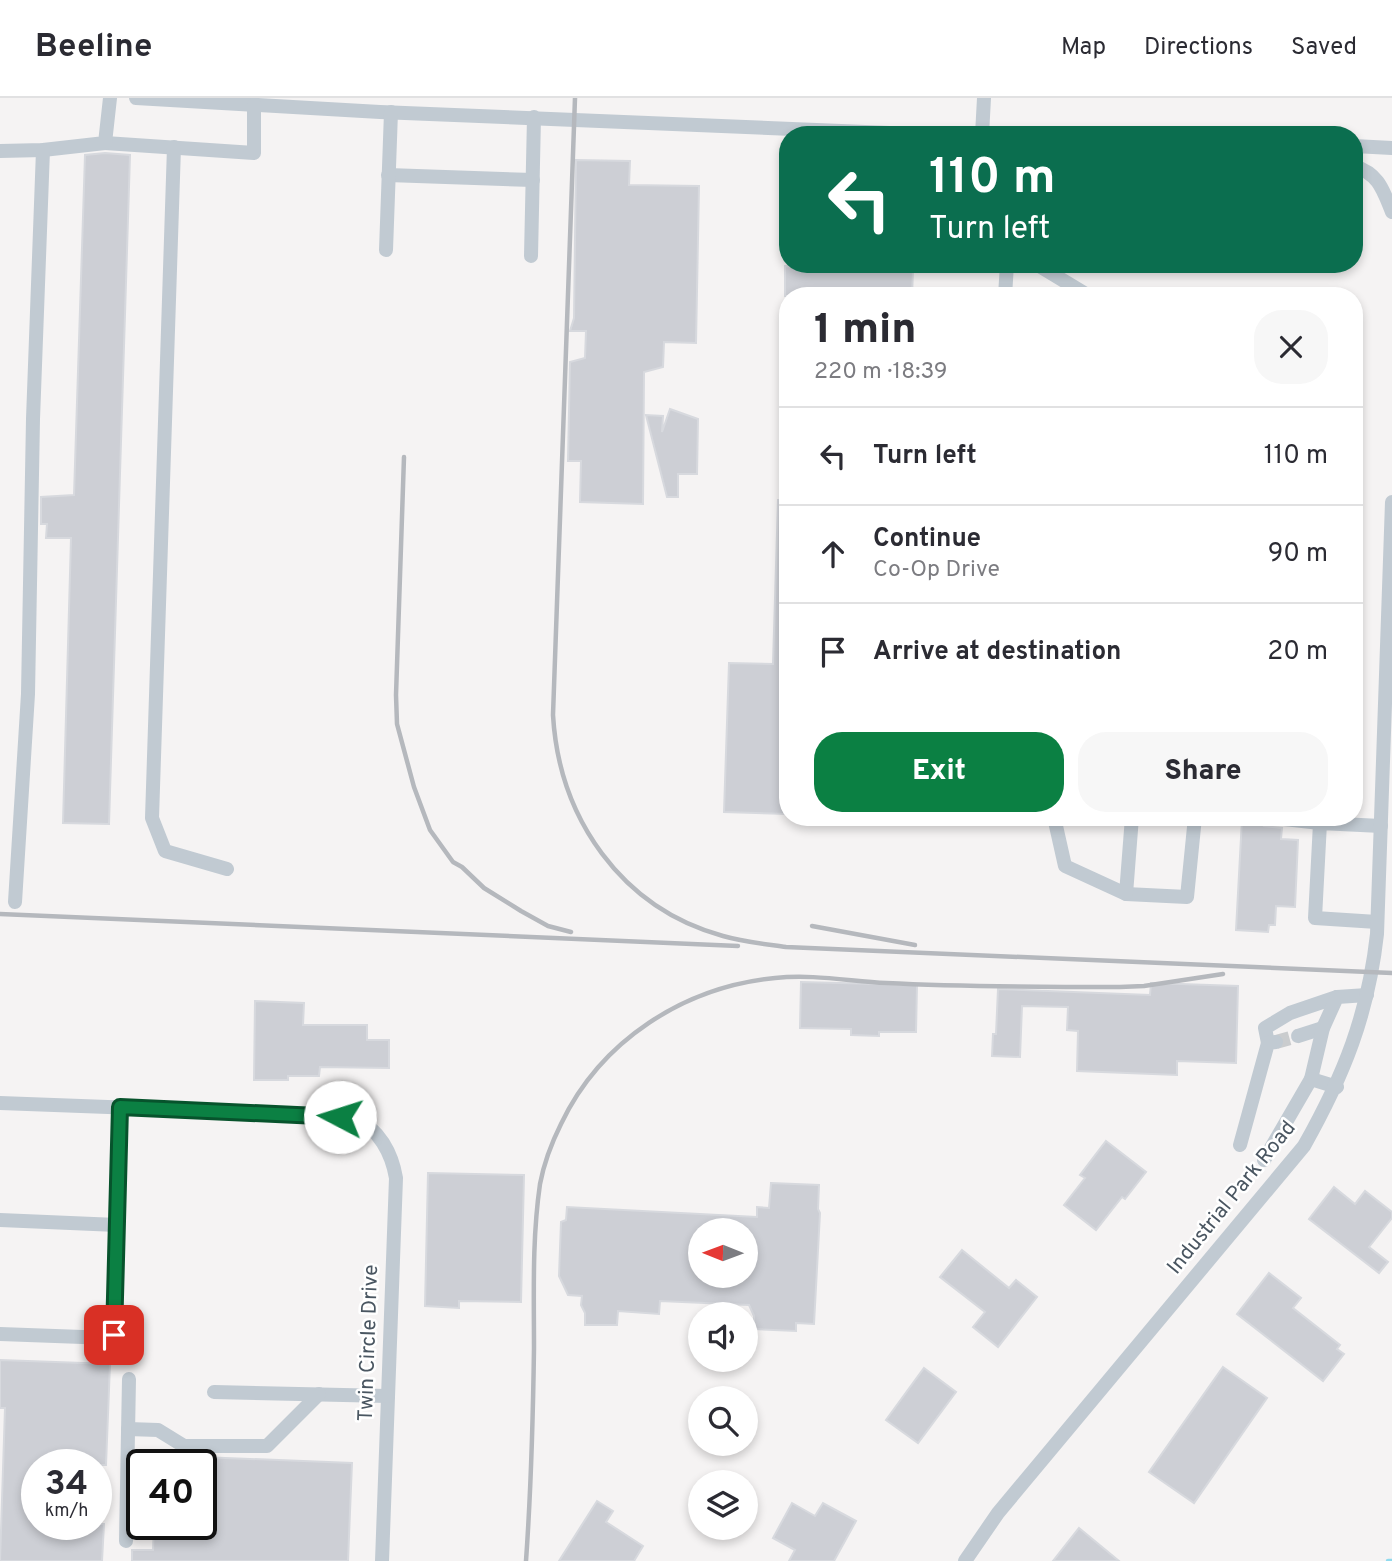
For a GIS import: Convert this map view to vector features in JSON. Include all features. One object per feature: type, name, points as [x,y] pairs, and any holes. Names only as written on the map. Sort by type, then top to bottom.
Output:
[{"type":"street","points":[[105,143],[110,98]]},
{"type":"street","points":[[136,98],[391,112],[779,128]]},
{"type":"street","points":[[982,126],[984,98]]},
{"type":"street","points":[[0,151],[43,150],[105,143],[254,153],[254,105]]},
{"type":"street","points":[[386,250],[391,112]]},
{"type":"street","points":[[531,256],[534,117]]},
{"type":"street","points":[[1363,146],[1392,148]]},
{"type":"street","points":[[174,147],[152,818],[165,851],[227,869]]},
{"type":"street","points":[[15,902],[28,694],[33,419],[43,150]]},
{"type":"street","points":[[1363,170],[1371,173],[1382,188],[1392,212]]},
{"type":"street","points":[[388,175],[533,180]]},
{"type":"street","points":[[1051,273],[1074,287]]},
{"type":"street","name":"Industrial Park Road","points":[[965,1561],[998,1513],[1285,1172],[1304,1146],[1337,1087],[1352,1049],[1373,972],[1386,863],[1381,826],[1392,502]]},
{"type":"street","points":[[1363,825],[1381,826]]},
{"type":"street","points":[[1056,826],[1065,866],[1126,894],[1187,897],[1194,826]]},
{"type":"street","points":[[1126,894],[1131,826]]},
{"type":"street","points":[[1320,826],[1315,918],[1377,922]]},
{"type":"street","points":[[1240,1145],[1272,1042],[1265,1028],[1290,1013],[1337,997],[1367,995]]},
{"type":"street","points":[[1264,1160],[1311,1079],[1323,1028],[1337,997]]},
{"type":"street","points":[[1298,1036],[1323,1028]]},
{"type":"street","points":[[1311,1079],[1337,1087]]},
{"type":"street","points":[[0,1103],[120,1107],[114,1335],[110,1338],[0,1334]]},
{"type":"street","name":"Twin Circle Drive","points":[[120,1107],[326,1115],[354,1119],[375,1133],[386,1146],[393,1161],[396,1178],[382,1561]]},
{"type":"street","points":[[0,1220],[117,1225]]},
{"type":"street","points":[[126,1541],[129,1379]]},
{"type":"street","points":[[214,1392],[388,1396]]},
{"type":"street","points":[[128,1429],[159,1430],[184,1446],[267,1446],[319,1394]]},
{"type":"building","points":[[85,155],[130,155],[109,824],[63,823],[71,538],[46,538],[47,524],[41,524],[41,497],[74,495]]},
{"type":"building","points":[[576,160],[630,161],[629,185],[699,186],[696,343],[664,342],[663,367],[644,372],[643,504],[580,502],[581,461],[568,461],[570,362],[585,358],[586,331],[570,331],[574,318]]},
{"type":"building","points":[[785,273],[913,273],[912,287],[785,287]]},
{"type":"building","points":[[670,409],[698,419],[697,474],[678,474],[678,497],[667,497],[646,415],[663,416],[662,432]]},
{"type":"building","points":[[779,500],[779,814],[724,812],[729,663],[773,664]]},
{"type":"building","points":[[1242,826],[1282,828],[1281,839],[1298,840],[1295,907],[1276,906],[1275,925],[1269,925],[1268,932],[1236,930]]},
{"type":"building","points":[[801,982],[917,985],[916,1032],[879,1032],[879,1036],[851,1035],[851,1029],[800,1028]]},
{"type":"building","points":[[1151,983],[1238,986],[1236,1063],[1177,1061],[1177,1075],[1077,1071],[1078,1031],[1067,1030],[1068,1007],[1022,1006],[1020,1057],[992,1056],[998,989],[1150,995]]},
{"type":"building","points":[[255,1001],[304,1003],[303,1025],[367,1025],[367,1040],[389,1040],[389,1068],[320,1067],[319,1076],[254,1080]]},
{"type":"building","points":[[1106,1141],[1146,1172],[1096,1230],[1064,1205],[1085,1178],[1080,1175]]},
{"type":"building","points":[[428,1173],[524,1175],[521,1302],[459,1301],[459,1308],[425,1306]]},
{"type":"building","points":[[771,1183],[819,1185],[814,1324],[796,1323],[796,1331],[758,1329],[758,1302],[660,1301],[659,1314],[618,1311],[617,1325],[585,1325],[582,1296],[568,1295],[559,1276],[561,1222],[566,1220],[567,1207],[757,1217],[757,1207],[769,1208]]},
{"type":"building","points":[[1334,1187],[1355,1204],[1365,1191],[1392,1212],[1392,1218],[1369,1247],[1388,1262],[1379,1273],[1309,1219]]},
{"type":"building","points":[[962,1250],[1009,1288],[1016,1280],[1037,1297],[998,1347],[973,1327],[985,1312],[940,1277]]},
{"type":"building","points":[[1269,1273],[1301,1298],[1293,1308],[1340,1345],[1337,1349],[1344,1354],[1323,1381],[1237,1314]]},
{"type":"building","points":[[0,1360],[110,1364],[107,1449],[21,1449],[21,1540],[103,1540],[102,1561],[0,1561],[5,1408],[0,1408]]},
{"type":"building","points":[[1223,1367],[1267,1398],[1194,1503],[1149,1472]]},
{"type":"building","points":[[924,1368],[956,1392],[918,1443],[886,1420]]},
{"type":"building","points":[[217,1458],[352,1463],[348,1561],[132,1561],[132,1550],[153,1550],[153,1540],[217,1540]]},
{"type":"building","points":[[597,1501],[613,1511],[606,1522],[643,1546],[634,1561],[559,1561]]},
{"type":"building","points":[[792,1503],[815,1516],[823,1503],[856,1521],[834,1561],[789,1561],[795,1550],[773,1538]]},
{"type":"building","points":[[1079,1528],[1119,1561],[1053,1561]]},
{"type":"tunnel","points":[[1276,1042],[1298,1036]]},
{"type":"railway","points":[[575,98],[553,715],[558,753],[568,789],[583,823],[602,854],[626,881],[654,904],[687,923],[731,938],[786,947],[1392,973]]},
{"type":"railway","points":[[404,457],[396,695],[397,724],[414,787],[430,830],[453,862],[484,888],[521,911],[548,926],[571,932]]},
{"type":"railway","points":[[0,914],[738,946]]},
{"type":"railway","points":[[812,926],[915,945]]},
{"type":"railway","points":[[526,1561],[532,1428],[535,1246],[540,1184],[554,1138],[578,1094],[622,1043],[678,1006],[741,983],[775,978],[817,977],[945,985],[1120,987],[1223,974]]},
{"type":"route","points":[[114,1335],[120,1107],[340,1117]]}]
